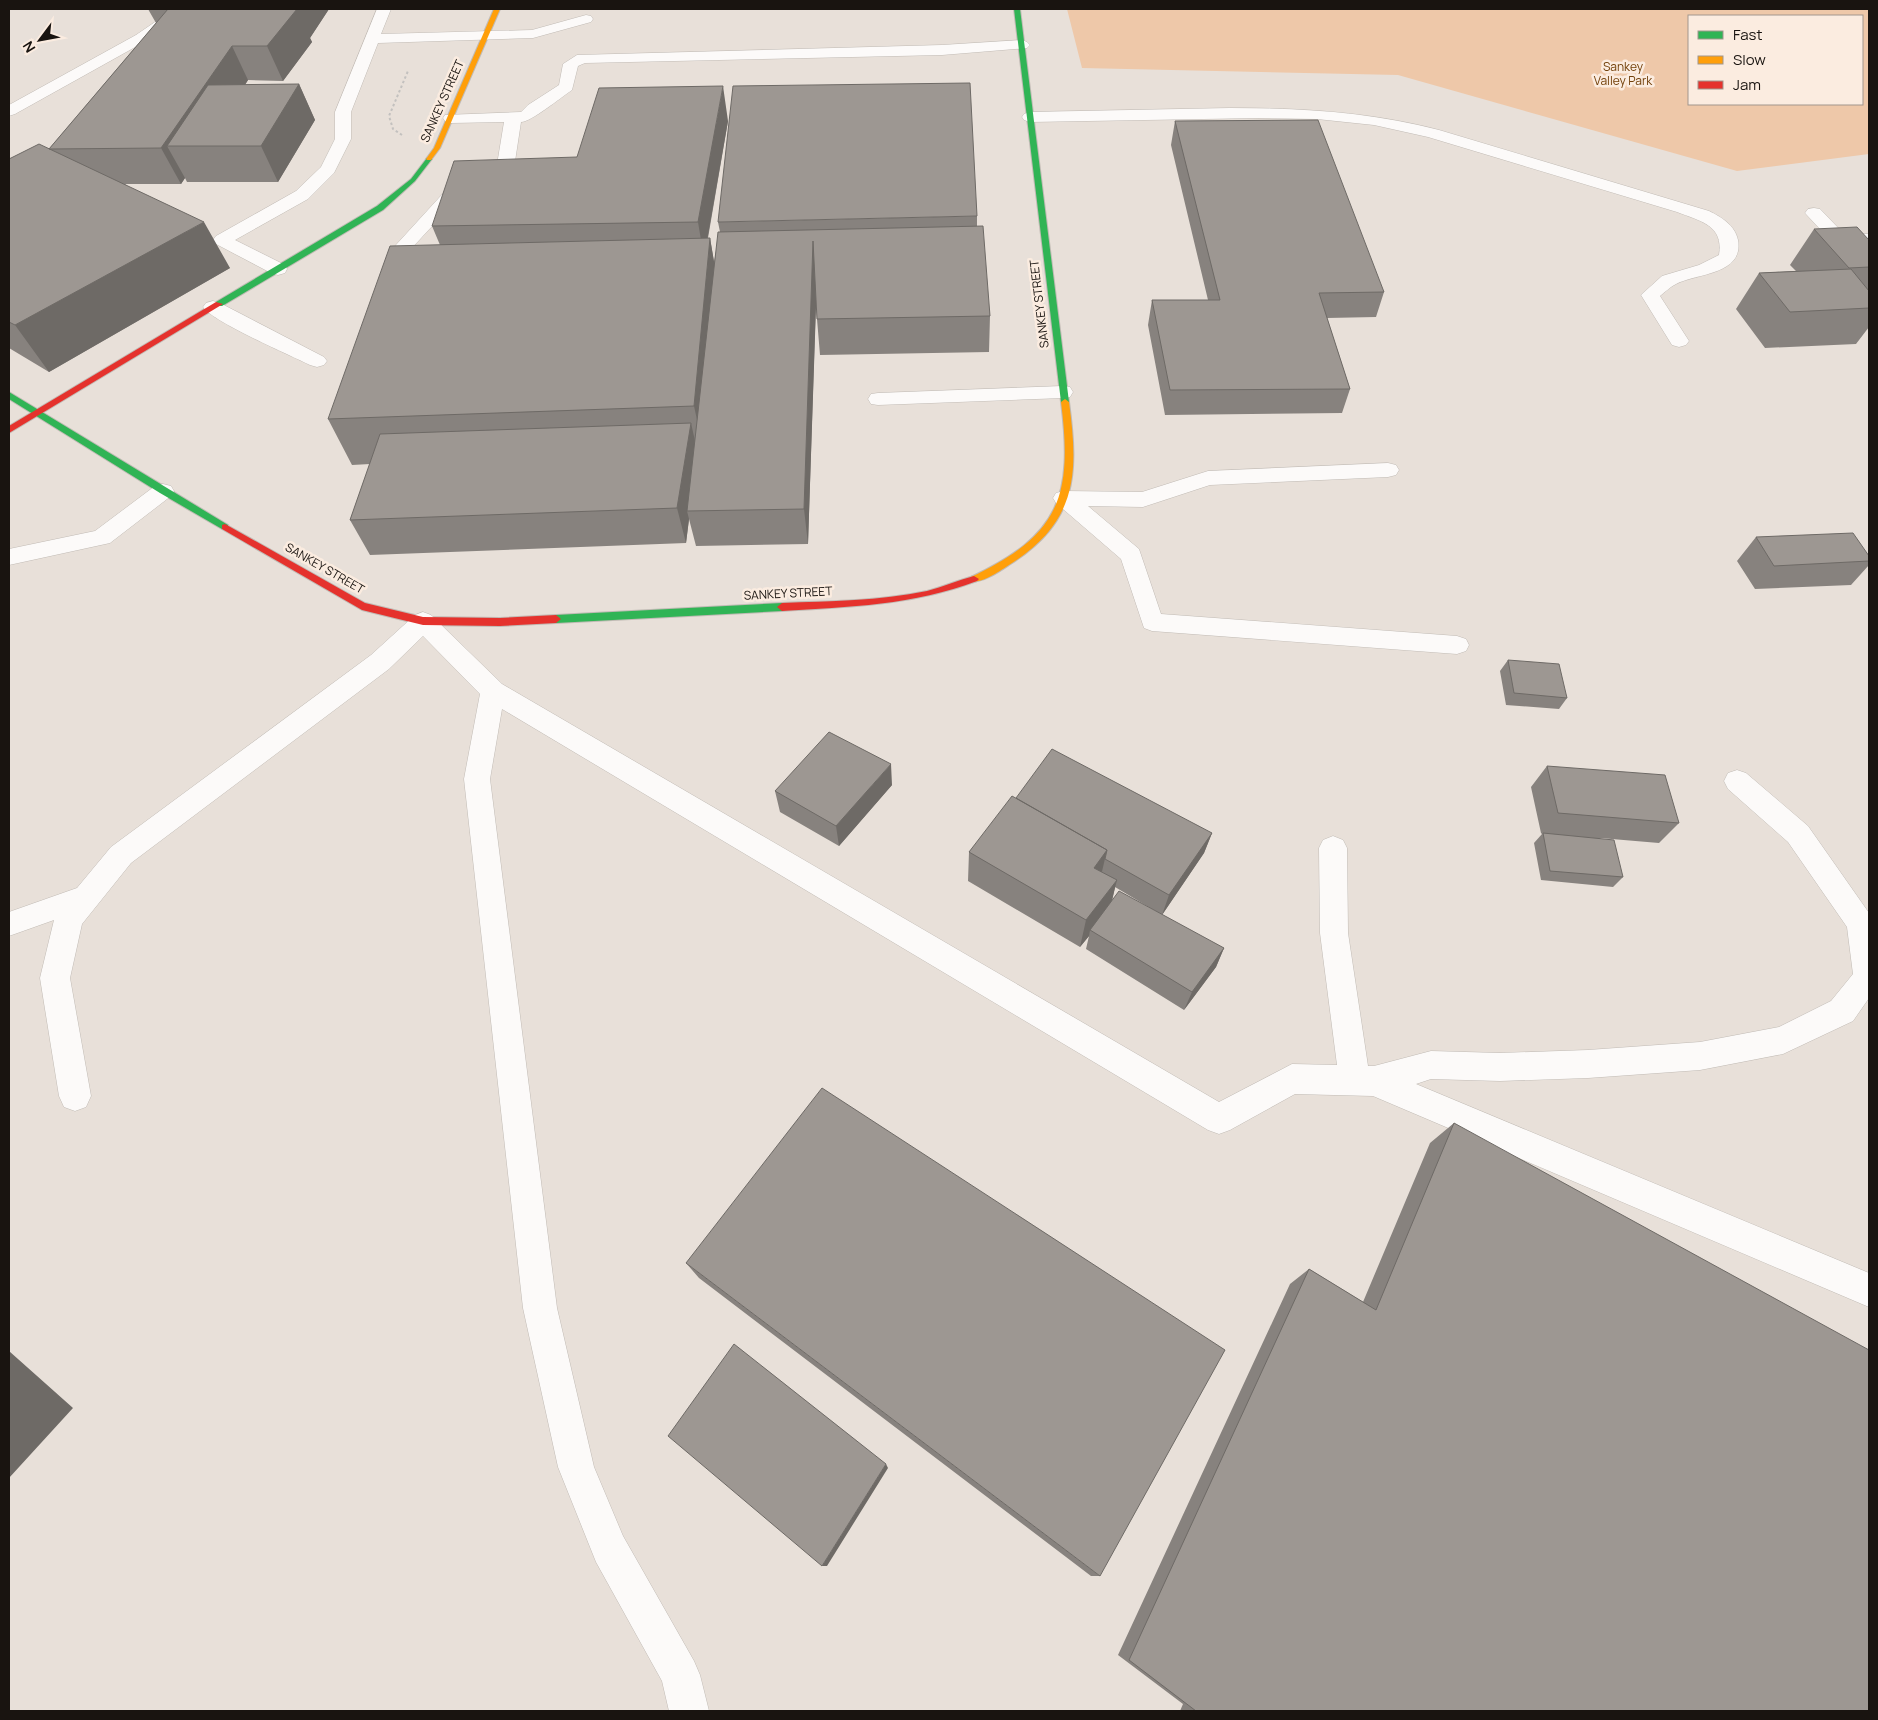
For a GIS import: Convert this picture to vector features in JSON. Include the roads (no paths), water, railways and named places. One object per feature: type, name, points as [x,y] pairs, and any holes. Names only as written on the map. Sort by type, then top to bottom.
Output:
[{"type":"street","name":"SANKEY STREET","points":[[9,430],[380,208],[413,180],[437,148],[497,9]]},
{"type":"street","name":"SANKEY STREET","points":[[38,412],[163,491],[362,606],[423,621],[500,622],[893,601],[949,588],[988,573],[1024,550],[1049,524],[1064,498],[1071,469],[1070,439],[1017,9]]},
{"type":"street","points":[[9,395],[38,412]]},
{"type":"lane","points":[[9,111],[141,38],[160,25],[175,9]]},
{"type":"lane","points":[[278,269],[222,240],[302,195],[328,169],[343,139],[343,112],[384,9]]},
{"type":"lane","points":[[372,39],[533,34],[586,19]]},
{"type":"lane","points":[[451,118],[525,117],[534,108],[566,87],[571,64],[582,58],[942,50],[1022,45]]},
{"type":"lane","points":[[1030,117],[1274,112],[1346,115],[1398,123],[1683,208],[1714,220],[1726,231],[1731,244],[1728,258],[1706,269],[1669,280],[1650,295],[1679,341]]},
{"type":"lane","points":[[404,246],[454,192],[472,186],[503,181],[513,118]]},
{"type":"lane","points":[[1814,214],[1839,239],[1869,239]]},
{"type":"lane","points":[[213,307],[317,361]]},
{"type":"lane","points":[[878,399],[1063,392]]},
{"type":"lane","points":[[1064,498],[1143,500],[1208,478],[1388,470]]},
{"type":"lane","points":[[9,557],[102,537],[163,491]]},
{"type":"lane","points":[[1064,498],[1131,555],[1152,622],[1457,646]]},
{"type":"lane","points":[[75,1096],[55,978],[70,919],[86,897],[121,855],[380,662],[423,621],[492,690],[1219,1119],[1292,1079],[1365,1081],[1431,1065],[1500,1067],[1588,1064],[1700,1056],[1783,1040],[1842,1012],[1868,977],[1861,924],[1798,834],[1737,781]]},
{"type":"lane","points":[[492,690],[477,779],[540,1308],[576,1467],[609,1549],[680,1675],[689,1711]]},
{"type":"lane","points":[[1333,848],[1334,933],[1365,1081]]},
{"type":"lane","points":[[9,924],[86,897]]},
{"type":"lane","points":[[1365,1081],[1869,1290]]},
{"type":"park label","name":"Sankey Valley Park","points":[[1623,73]]}]
